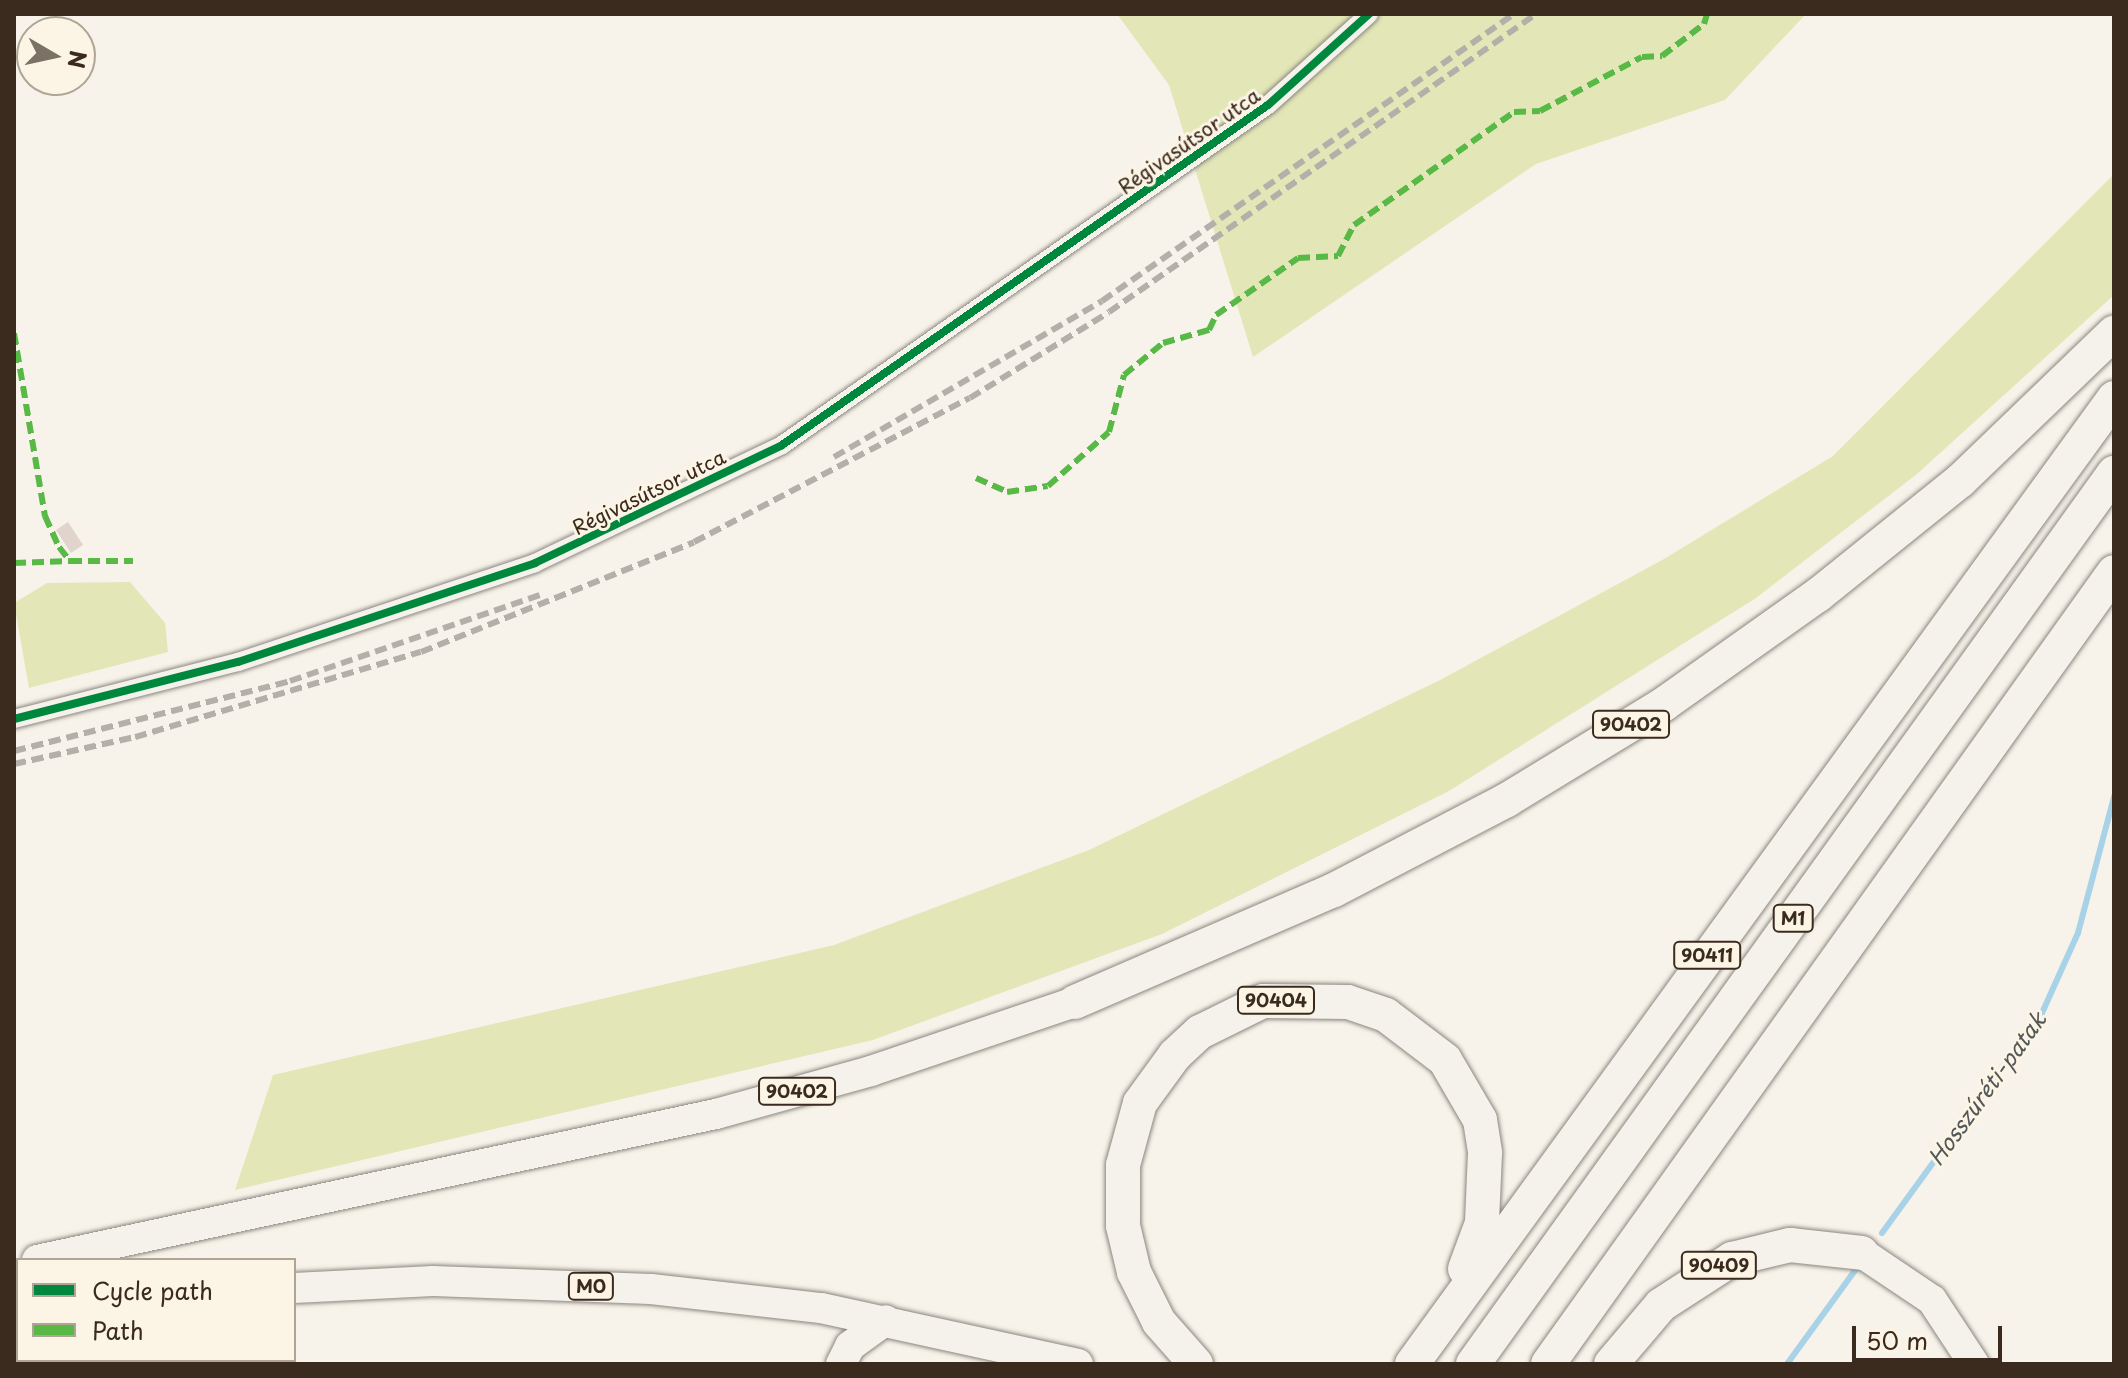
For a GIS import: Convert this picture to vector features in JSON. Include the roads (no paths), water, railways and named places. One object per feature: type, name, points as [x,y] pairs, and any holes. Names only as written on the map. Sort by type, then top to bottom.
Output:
[{"type":"highway","name":"90402","points":[[46,1258],[716,1114],[871,1071],[1075,1002],[1334,890],[1507,800],[1664,704],[1818,595],[1960,481],[2114,333]]},
{"type":"highway","name":"90411","points":[[1412,1364],[2114,398]]},
{"type":"highway","name":"M1","points":[[1473,1364],[2114,473]]},
{"type":"highway","points":[[1548,1364],[2114,572]]},
{"type":"highway","name":"90404","points":[[1196,1364],[1159,1322],[1134,1272],[1123,1226],[1123,1165],[1140,1103],[1175,1055],[1200,1032],[1263,1001],[1348,1002],[1386,1015],[1420,1035],[1466,1090],[1480,1120],[1486,1192],[1476,1243],[1445,1318]]},
{"type":"highway","name":"90409","points":[[1611,1364],[1661,1305],[1732,1259],[1790,1245],[1862,1253],[1932,1300],[1974,1364]]},
{"type":"highway","name":"M0","points":[[296,1288],[460,1281],[651,1289],[886,1320]]},
{"type":"highway","points":[[841,1364],[850,1346],[886,1320],[1078,1364]]},
{"type":"street","name":"Régivasútsor utca","points":[[14,719],[238,662],[535,563],[782,445],[1268,105],[1369,14]]},
{"type":"waterway","name":"Hosszúréti-patak","points":[[1882,1233],[2042,1013],[2078,933],[2114,797]]},
{"type":"waterway","name":"Hosszúréti-patak","points":[[1787,1364],[1859,1265]]},
{"type":"railway","points":[[834,457],[1102,301],[1514,14]]},
{"type":"railway","points":[[14,764],[135,737],[421,652],[694,542],[970,398],[1109,312],[1536,14]]},
{"type":"railway","points":[[14,751],[290,681],[545,593]]}]
